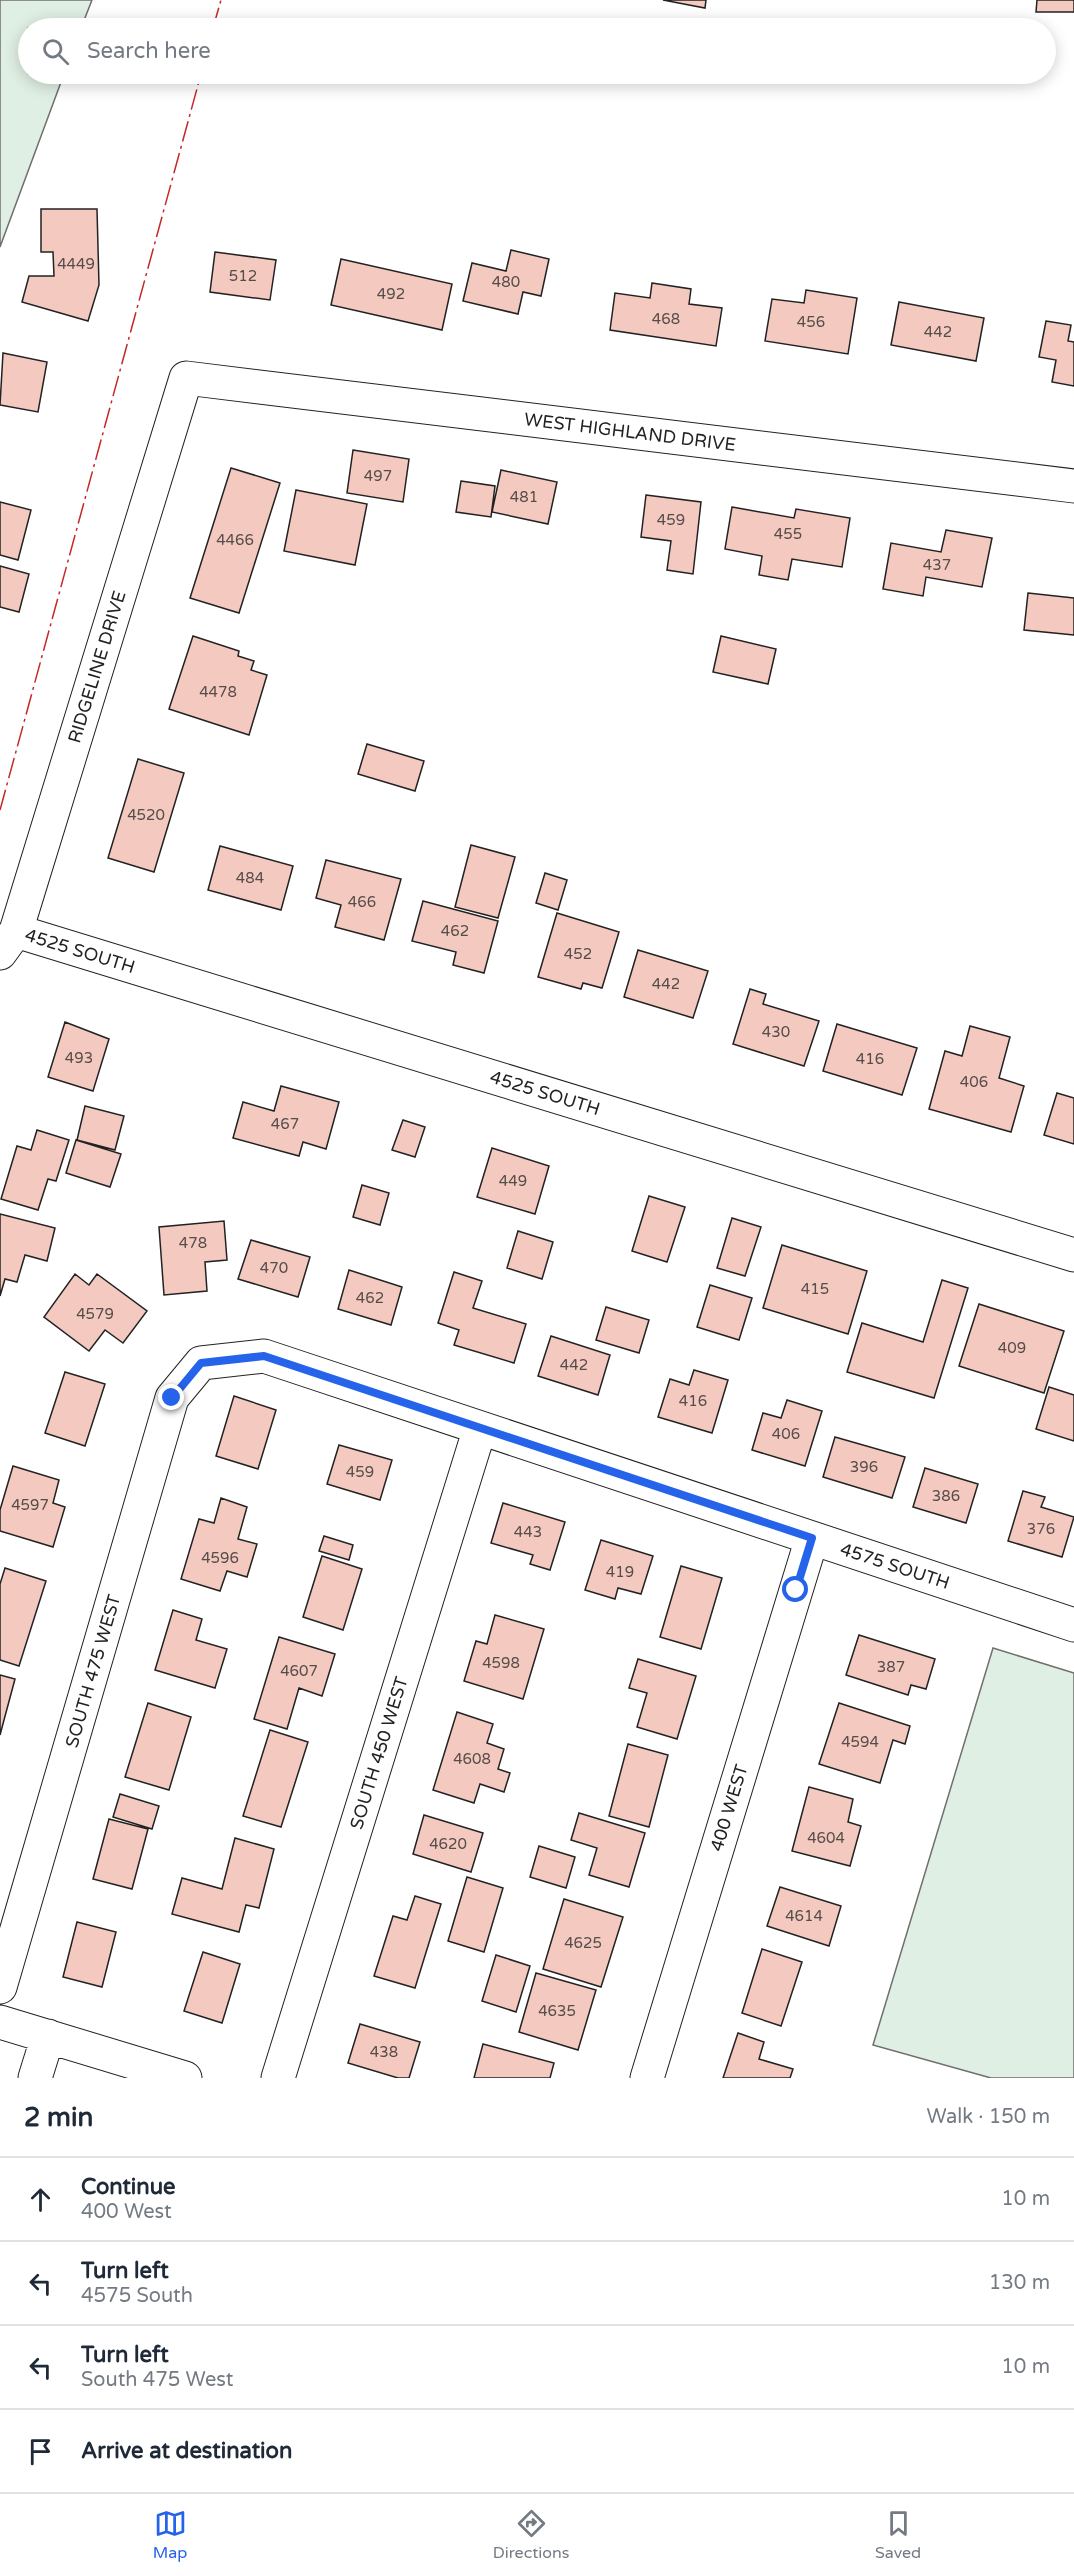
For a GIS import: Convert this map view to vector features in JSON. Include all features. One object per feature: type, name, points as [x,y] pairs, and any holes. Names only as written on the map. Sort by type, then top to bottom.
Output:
[{"type":"street","name":"WEST HIGHLAND DRIVE","points":[[186,378],[1074,486]]},
{"type":"street","name":"RIDGELINE DRIVE","points":[[9,926],[186,378]]},
{"type":"street","name":"4525 SOUTH","points":[[9,926],[1074,1255]]},
{"type":"street","name":"4575 SOUTH","points":[[201,1363],[264,1356],[1074,1625]]},
{"type":"street","name":"SOUTH 475 WEST","points":[[0,1987],[172,1398],[201,1363]]},
{"type":"street","name":"SOUTH 450 WEST","points":[[278,2078],[480,1428]]},
{"type":"street","name":"400 WEST","points":[[647,2078],[812,1538]]},
{"type":"street","points":[[0,2022],[185,2078]]},
{"type":"street","points":[[35,2078],[48,2036]]},
{"type":"green space","points":[[0,0],[92,0],[85,18],[18,18],[18,84],[60,84],[0,247]]},
{"type":"green space","points":[[993,1648],[1074,1673],[1074,2078],[991,2078],[873,2045]]},
{"type":"building","points":[[663,0],[706,0],[705,8]]},
{"type":"building","points":[[1037,0],[1074,0],[1074,12],[1036,12]]},
{"type":"building","points":[[41,209],[97,209],[99,285],[88,321],[22,302],[29,276],[54,276],[53,252],[41,252]]},
{"type":"building","points":[[511,250],[549,259],[541,296],[523,292],[518,314],[463,301],[472,263],[506,271]]},
{"type":"building","points":[[215,252],[276,260],[270,300],[210,292]]},
{"type":"building","points":[[341,259],[452,284],[442,330],[331,305]]},
{"type":"building","points":[[652,283],[691,289],[689,304],[722,308],[716,346],[610,330],[615,293],[650,298]]},
{"type":"building","points":[[806,290],[857,298],[848,354],[765,341],[772,299],[804,303]]},
{"type":"building","points":[[899,302],[984,318],[976,361],[891,345]]},
{"type":"building","points":[[1046,321],[1071,325],[1068,341],[1074,342],[1074,386],[1052,382],[1056,360],[1039,357]]},
{"type":"building","points":[[3,353],[47,362],[38,412],[0,405]]},
{"type":"building","points":[[353,450],[409,459],[403,502],[347,493]]},
{"type":"building","points":[[231,468],[280,483],[239,613],[190,598]]},
{"type":"building","points":[[501,470],[557,482],[548,524],[492,512]]},
{"type":"building","points":[[461,481],[495,486],[491,517],[456,512]]},
{"type":"building","points":[[296,490],[367,504],[355,565],[284,551]]},
{"type":"building","points":[[646,495],[701,502],[693,574],[667,570],[671,541],[641,537]]},
{"type":"building","points":[[0,502],[31,510],[18,560],[0,555]]},
{"type":"building","points":[[732,507],[794,518],[796,509],[850,518],[842,567],[792,559],[788,580],[759,575],[762,556],[725,549]]},
{"type":"building","points":[[946,530],[992,538],[982,587],[926,577],[923,596],[883,589],[891,543],[941,552]]},
{"type":"building","points":[[0,566],[29,574],[19,612],[0,607]]},
{"type":"building","points":[[1028,593],[1074,598],[1074,635],[1024,630]]},
{"type":"building","points":[[193,636],[239,651],[238,656],[254,661],[251,670],[267,675],[249,735],[169,709]]},
{"type":"building","points":[[721,636],[776,649],[768,684],[713,672]]},
{"type":"building","points":[[367,744],[424,761],[415,791],[358,774]]},
{"type":"building","points":[[138,759],[184,773],[154,872],[108,858]]},
{"type":"building","points":[[471,845],[515,857],[498,918],[455,907]]},
{"type":"building","points":[[220,846],[293,866],[281,910],[208,890]]},
{"type":"building","points":[[326,860],[401,879],[384,940],[335,927],[341,905],[316,898]]},
{"type":"building","points":[[545,873],[567,880],[558,910],[536,903]]},
{"type":"building","points":[[423,901],[498,921],[484,973],[453,965],[456,952],[412,941]]},
{"type":"building","points":[[557,913],[619,932],[602,988],[583,983],[581,989],[538,977]]},
{"type":"building","points":[[638,950],[708,971],[693,1018],[624,997]]},
{"type":"building","points":[[750,989],[766,994],[763,1004],[819,1021],[804,1066],[733,1044]]},
{"type":"building","points":[[65,1022],[109,1039],[93,1091],[48,1077]]},
{"type":"building","points":[[837,1024],[917,1048],[902,1095],[823,1071]]},
{"type":"building","points":[[970,1026],[1010,1037],[999,1078],[1024,1086],[1011,1132],[929,1109],[945,1051],[962,1056]]},
{"type":"building","points":[[281,1086],[339,1102],[326,1149],[303,1142],[299,1156],[233,1138],[243,1102],[274,1111]]},
{"type":"building","points":[[1057,1093],[1074,1098],[1074,1144],[1044,1135]]},
{"type":"building","points":[[85,1106],[124,1116],[115,1150],[77,1140]]},
{"type":"building","points":[[403,1120],[425,1127],[415,1157],[392,1150]]},
{"type":"building","points":[[37,1130],[69,1140],[56,1181],[48,1179],[38,1210],[1,1199],[17,1146],[31,1150]]},
{"type":"building","points":[[76,1140],[121,1154],[110,1187],[66,1173]]},
{"type":"building","points":[[492,1148],[549,1166],[535,1214],[477,1197]]},
{"type":"building","points":[[362,1185],[389,1193],[380,1225],[353,1217]]},
{"type":"building","points":[[649,1196],[685,1207],[667,1262],[632,1251]]},
{"type":"building","points":[[0,1214],[55,1228],[47,1261],[25,1255],[17,1282],[5,1279],[0,1296]]},
{"type":"building","points":[[732,1218],[761,1227],[745,1276],[717,1268]]},
{"type":"building","points":[[224,1221],[227,1260],[205,1262],[207,1291],[164,1295],[159,1227]]},
{"type":"building","points":[[518,1231],[553,1242],[542,1279],[507,1268]]},
{"type":"building","points":[[251,1240],[310,1257],[298,1297],[238,1279]]},
{"type":"building","points":[[782,1245],[867,1271],[848,1334],[763,1308]]},
{"type":"building","points":[[349,1270],[402,1287],[391,1325],[338,1309]]},
{"type":"building","points":[[454,1272],[482,1281],[473,1308],[526,1324],[514,1363],[454,1345],[459,1330],[438,1323]]},
{"type":"building","points":[[75,1274],[89,1285],[97,1274],[147,1311],[123,1343],[105,1330],[89,1351],[44,1317]]},
{"type":"building","points":[[942,1280],[968,1288],[934,1398],[847,1372],[862,1323],[923,1342]]},
{"type":"building","points":[[710,1285],[752,1298],[739,1340],[697,1327]]},
{"type":"building","points":[[979,1304],[1064,1331],[1044,1393],[959,1366]]},
{"type":"building","points":[[606,1307],[649,1320],[639,1353],[596,1340]]},
{"type":"building","points":[[551,1336],[610,1355],[598,1395],[538,1376]]},
{"type":"building","points":[[694,1370],[728,1380],[712,1433],[658,1417],[670,1379],[689,1385]]},
{"type":"building","points":[[65,1372],[105,1384],[85,1446],[45,1433]]},
{"type":"building","points":[[1049,1387],[1074,1395],[1074,1441],[1036,1429]]},
{"type":"building","points":[[234,1396],[276,1410],[258,1469],[216,1456]]},
{"type":"building","points":[[787,1400],[822,1411],[805,1466],[752,1450],[763,1413],[781,1418]]},
{"type":"building","points":[[835,1437],[905,1457],[892,1498],[823,1477]]},
{"type":"building","points":[[339,1445],[392,1460],[380,1500],[327,1484]]},
{"type":"building","points":[[13,1466],[59,1480],[53,1503],[65,1507],[53,1547],[0,1531],[0,1510]]},
{"type":"building","points":[[925,1468],[978,1484],[966,1523],[913,1507]]},
{"type":"building","points":[[1023,1491],[1045,1497],[1041,1507],[1074,1517],[1062,1557],[1008,1541]]},
{"type":"building","points":[[221,1498],[247,1507],[238,1539],[257,1544],[247,1577],[227,1571],[220,1591],[181,1579],[199,1519],[214,1523]]},
{"type":"building","points":[[503,1503],[565,1522],[550,1570],[530,1564],[533,1555],[491,1543]]},
{"type":"building","points":[[324,1536],[353,1545],[349,1560],[319,1551]]},
{"type":"building","points":[[601,1540],[653,1556],[641,1594],[618,1588],[615,1599],[585,1590]]},
{"type":"building","points":[[322,1556],[362,1569],[343,1630],[303,1617]]},
{"type":"building","points":[[681,1566],[722,1578],[701,1649],[660,1637]]},
{"type":"building","points":[[5,1568],[46,1581],[19,1666],[0,1660],[0,1584]]},
{"type":"building","points":[[173,1610],[202,1619],[196,1640],[227,1649],[215,1688],[155,1670]]},
{"type":"building","points":[[495,1615],[544,1629],[523,1699],[464,1681],[476,1641],[487,1644]]},
{"type":"building","points":[[859,1635],[935,1659],[926,1689],[911,1685],[908,1695],[846,1675]]},
{"type":"building","points":[[279,1637],[335,1654],[322,1696],[299,1688],[287,1729],[254,1719]]},
{"type":"building","points":[[638,1659],[696,1676],[677,1739],[637,1727],[647,1693],[629,1688]]},
{"type":"building","points":[[0,1675],[15,1679],[0,1735]]},
{"type":"building","points":[[148,1703],[191,1717],[169,1790],[125,1777]]},
{"type":"building","points":[[839,1703],[910,1726],[905,1744],[893,1740],[880,1783],[819,1764]]},
{"type":"building","points":[[457,1712],[493,1724],[487,1743],[504,1749],[498,1769],[510,1773],[504,1792],[480,1784],[474,1803],[433,1790]]},
{"type":"building","points":[[270,1730],[308,1742],[281,1827],[243,1816]]},
{"type":"building","points":[[628,1744],[668,1755],[649,1827],[609,1816]]},
{"type":"building","points":[[809,1787],[853,1799],[848,1822],[861,1826],[850,1866],[792,1851]]},
{"type":"building","points":[[120,1794],[159,1806],[152,1829],[113,1817]]},
{"type":"building","points":[[579,1813],[645,1833],[629,1887],[589,1875],[597,1848],[571,1840]]},
{"type":"building","points":[[424,1815],[483,1833],[471,1872],[413,1854]]},
{"type":"building","points":[[109,1819],[148,1829],[132,1889],[93,1879]]},
{"type":"building","points":[[235,1838],[274,1849],[259,1908],[246,1905],[239,1932],[172,1914],[182,1878],[222,1889]]},
{"type":"building","points":[[539,1846],[575,1857],[566,1888],[530,1877]]},
{"type":"building","points":[[467,1877],[503,1888],[484,1952],[448,1941]]},
{"type":"building","points":[[780,1887],[841,1906],[829,1946],[767,1926]]},
{"type":"building","points":[[415,1896],[441,1904],[415,1988],[374,1976],[393,1916],[407,1920]]},
{"type":"building","points":[[564,1899],[623,1917],[601,1987],[543,1969]]},
{"type":"building","points":[[77,1922],[116,1932],[102,1987],[63,1977]]},
{"type":"building","points":[[762,1949],[802,1962],[781,2026],[742,2013]]},
{"type":"building","points":[[203,1952],[240,1964],[222,2023],[184,2011]]},
{"type":"building","points":[[496,1955],[530,1966],[516,2012],[482,2001]]},
{"type":"building","points":[[536,1973],[596,1990],[578,2050],[519,2032]]},
{"type":"building","points":[[360,2024],[420,2042],[409,2078],[398,2078],[348,2063]]},
{"type":"building","points":[[738,2033],[764,2042],[759,2059],[793,2069],[790,2078],[723,2078]]},
{"type":"building","points":[[483,2044],[554,2063],[550,2078],[474,2078]]},
{"type":"power","points":[[216,18],[221,0]]},
{"type":"power","points":[[0,810],[198,84]]},
{"type":"route","points":[[172,1398],[201,1363],[264,1356],[812,1538],[796,1590]]}]
